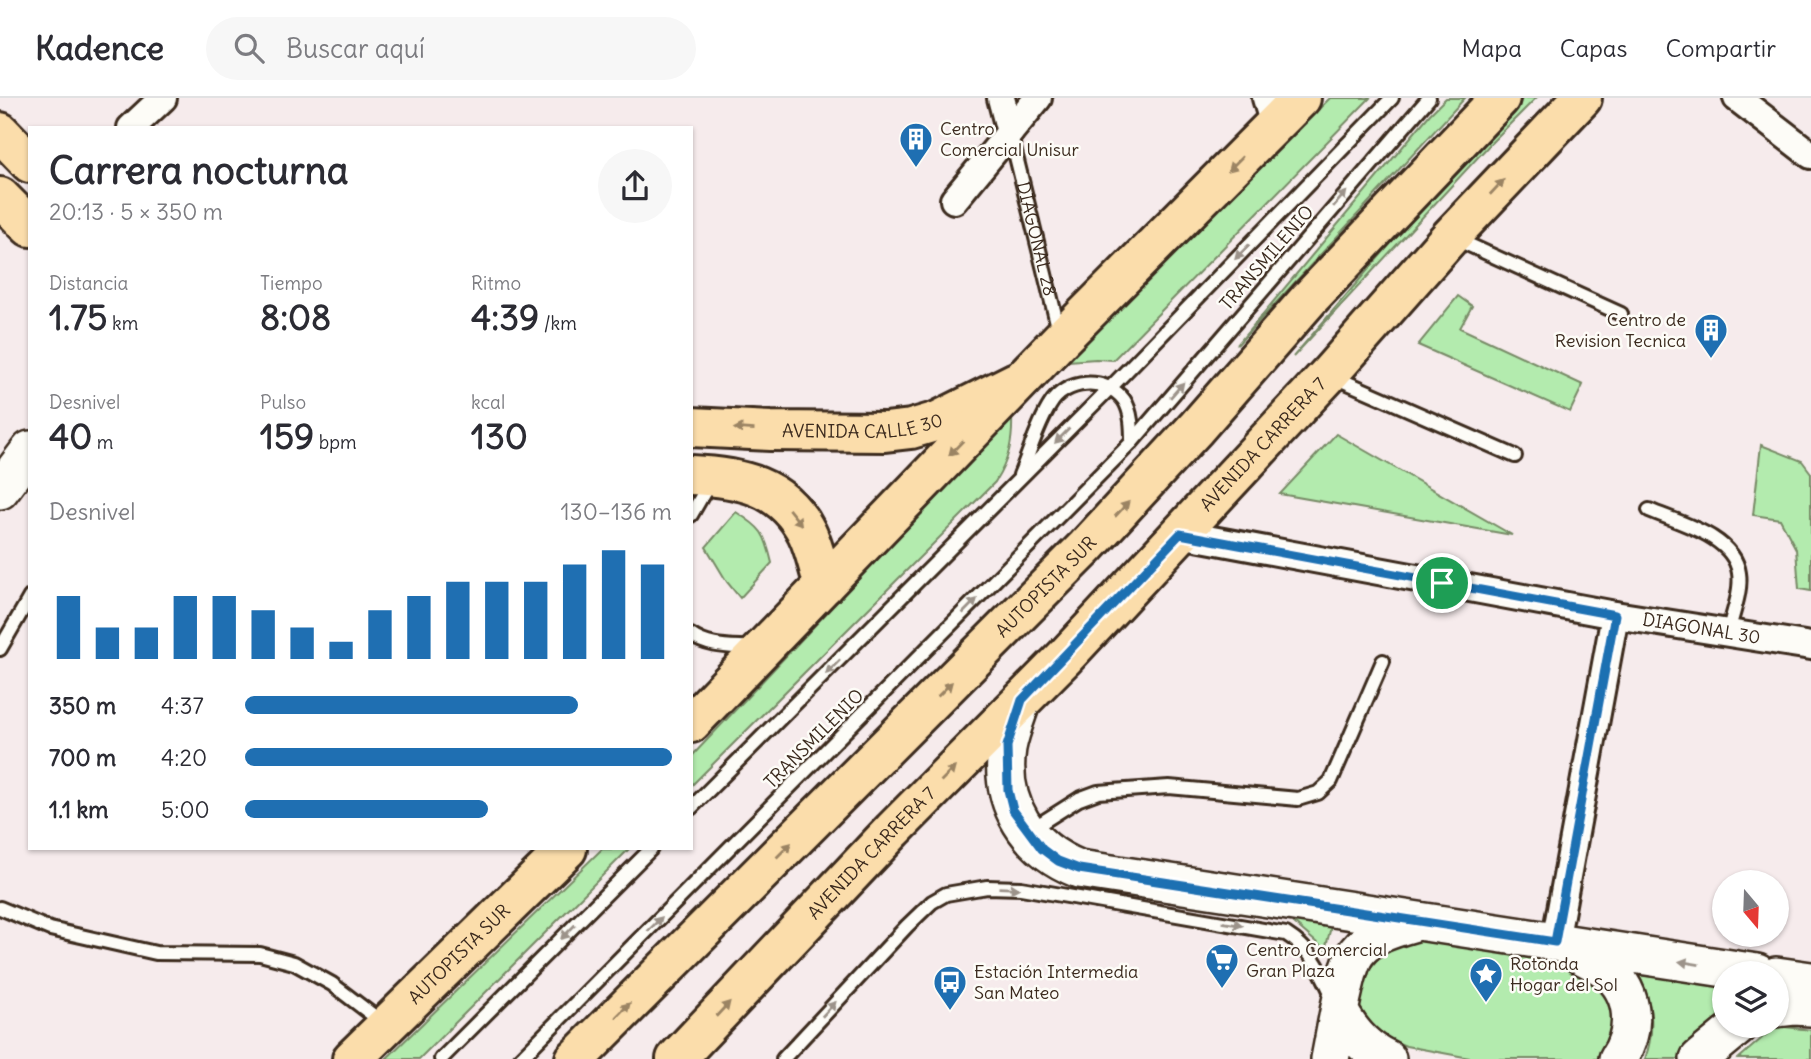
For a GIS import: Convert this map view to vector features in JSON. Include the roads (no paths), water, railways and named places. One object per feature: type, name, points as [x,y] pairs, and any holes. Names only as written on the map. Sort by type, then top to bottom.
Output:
[{"type":"main road","points":[[693,721],[1061,339],[1270,111],[1301,98]]},
{"type":"main road","name":"AUTOPISTA SUR","points":[[575,1059],[1086,547],[1327,279],[1500,98]]},
{"type":"main road","name":"AVENIDA CARRERA 7","points":[[676,1059],[1180,534],[1328,375],[1450,237],[1582,98]]},
{"type":"main road","points":[[0,132],[28,161]]},
{"type":"main road","points":[[0,197],[28,224]]},
{"type":"main road","name":"AVENIDA CALLE 30","points":[[693,428],[885,432],[911,429],[938,421],[1021,380]]},
{"type":"main road","points":[[0,490],[28,453]]},
{"type":"main road","points":[[702,475],[741,480],[763,488],[787,507],[807,534],[824,585]]},
{"type":"main road","points":[[1022,700],[1007,746],[1008,790],[1013,810],[1027,831],[1042,849],[1058,861],[1079,869],[1712,966]]},
{"type":"main road","name":"AUTOPISTA SUR","points":[[352,1059],[566,850]]},
{"type":"main road","points":[[1330,1059],[1349,969],[1356,953],[1370,939],[1385,931],[1419,921]]},
{"type":"main road","points":[[1555,942],[1601,966],[1618,980],[1628,998],[1630,1032],[1618,1059]]},
{"type":"main road","points":[[1789,988],[1804,1001]]},
{"type":"main road","points":[[1340,1012],[1359,1041],[1387,1059]]},
{"type":"main road","points":[[1699,1059],[1724,1038]]},
{"type":"street","points":[[133,126],[163,98]]},
{"type":"street","name":"DIAGONAL 28","points":[[1002,98],[1010,132]]},
{"type":"street","points":[[954,200],[1038,98]]},
{"type":"street","points":[[1737,98],[1811,155]]},
{"type":"street","name":"DIAGONAL 30","points":[[1180,534],[1615,615],[1811,646]]},
{"type":"street","points":[[1555,942],[1615,615]]},
{"type":"lane","name":"TRANSMILENIO","points":[[693,806],[1110,388],[1392,98]]},
{"type":"lane","name":"TRANSMILENIO","points":[[520,1059],[1132,442],[1429,98]]},
{"type":"lane","name":"DIAGONAL 28","points":[[1010,132],[1061,339]]},
{"type":"lane","points":[[1450,237],[1621,314]]},
{"type":"lane","points":[[1328,375],[1515,456]]},
{"type":"lane","name":"TRANSMILENIO","points":[[1017,482],[1050,405],[1059,394],[1076,384],[1110,388]]},
{"type":"lane","points":[[1110,388],[1125,401],[1131,420],[1132,442]]},
{"type":"lane","points":[[693,508],[702,475]]},
{"type":"lane","points":[[1649,510],[1718,539],[1734,555],[1740,574],[1728,633]]},
{"type":"lane","points":[[0,649],[28,600]]},
{"type":"lane","points":[[693,636],[720,646],[763,648]]},
{"type":"lane","points":[[1027,831],[1079,799],[1098,792],[1168,787],[1298,799],[1318,793],[1331,781],[1338,767],[1382,661]]},
{"type":"lane","points":[[441,1059],[650,850]]},
{"type":"lane","points":[[783,1059],[932,902],[946,894],[986,887],[1021,888],[1286,934],[1303,945],[1314,958],[1340,1012]]},
{"type":"lane","points":[[0,908],[50,929],[156,953],[260,954],[294,964],[332,984],[386,1026]]},
{"type":"place","name":"Centro Comercial Unisur","points":[[916,169]]},
{"type":"place","name":"Centro de Revision Tecnica","points":[[1711,360]]},
{"type":"place","name":"Centro Comercial Gran Plaza","points":[[1222,990]]},
{"type":"place","name":"Rotonda Hogar del Sol","points":[[1486,1004]]},
{"type":"place","name":"Estación Intermedia San Mateo","points":[[950,1012]]}]
